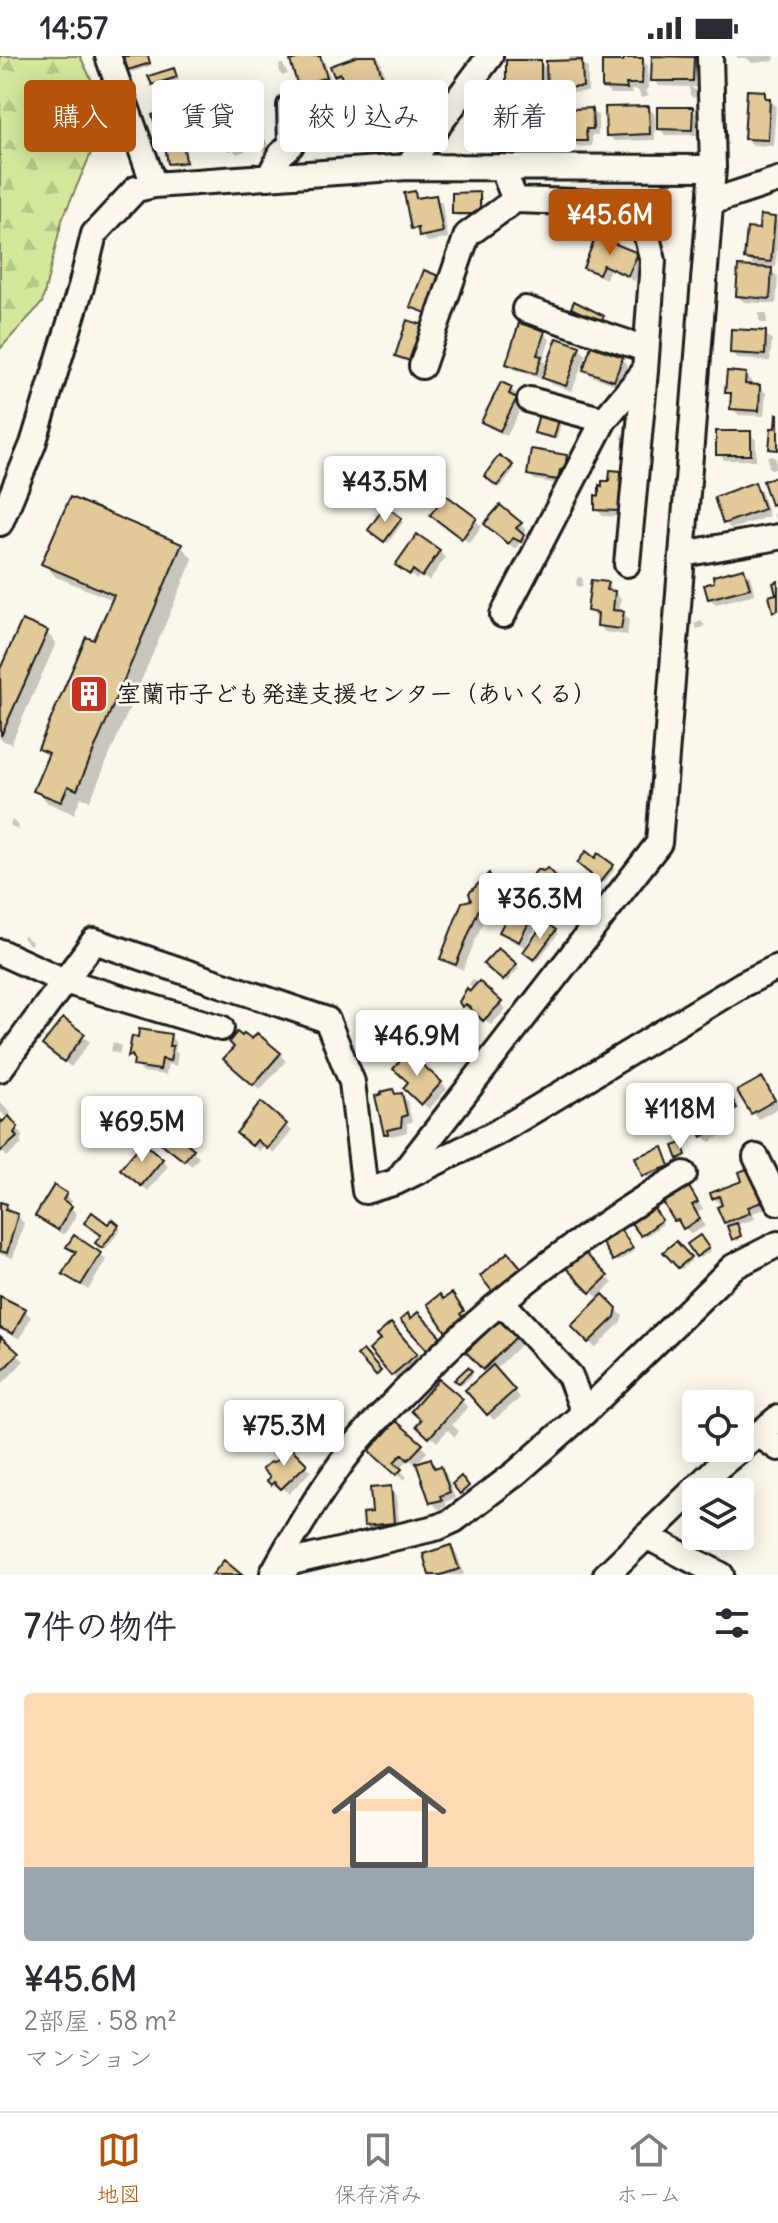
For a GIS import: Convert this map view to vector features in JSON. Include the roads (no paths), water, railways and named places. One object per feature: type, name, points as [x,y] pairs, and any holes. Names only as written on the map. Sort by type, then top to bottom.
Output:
[{"type":"street","points":[[108,56],[154,185]]},
{"type":"street","points":[[407,167],[490,56]]},
{"type":"street","points":[[396,1182],[659,843],[711,202],[710,56]]},
{"type":"street","points":[[269,177],[283,152]]},
{"type":"street","points":[[0,523],[33,444],[94,234],[136,189],[154,185],[407,167],[713,168]]},
{"type":"street","points":[[502,167],[515,200]]},
{"type":"street","points":[[711,202],[778,180]]},
{"type":"street","points":[[422,366],[467,235],[515,200],[603,203],[644,225],[653,261],[627,564]]},
{"type":"street","points":[[525,309],[646,360]]},
{"type":"street","points":[[503,615],[604,420],[646,360]]},
{"type":"street","points":[[530,400],[604,420]]},
{"type":"street","points":[[683,554],[778,537]]},
{"type":"street","points":[[0,1069],[94,941],[327,1020],[352,1082],[365,1191],[396,1182],[496,1133],[743,984],[778,967]]},
{"type":"street","points":[[0,952],[64,981],[221,1028]]},
{"type":"street","points":[[756,1157],[778,1202]]},
{"type":"street","points":[[272,1575],[309,1510],[360,1439],[421,1375],[553,1260],[631,1205],[684,1174]]},
{"type":"street","points":[[278,1575],[292,1562],[439,1527],[454,1520],[516,1473],[584,1413],[733,1267],[778,1244]]},
{"type":"street","points":[[497,1306],[510,1311],[570,1376],[584,1413]]},
{"type":"street","points":[[606,1575],[717,1468],[768,1441],[778,1418]]},
{"type":"street","points":[[646,1536],[721,1575]]},
{"type":"place","name":"室蘭市子ども発達支援センター（あいくる）","points":[[89,694]]}]
